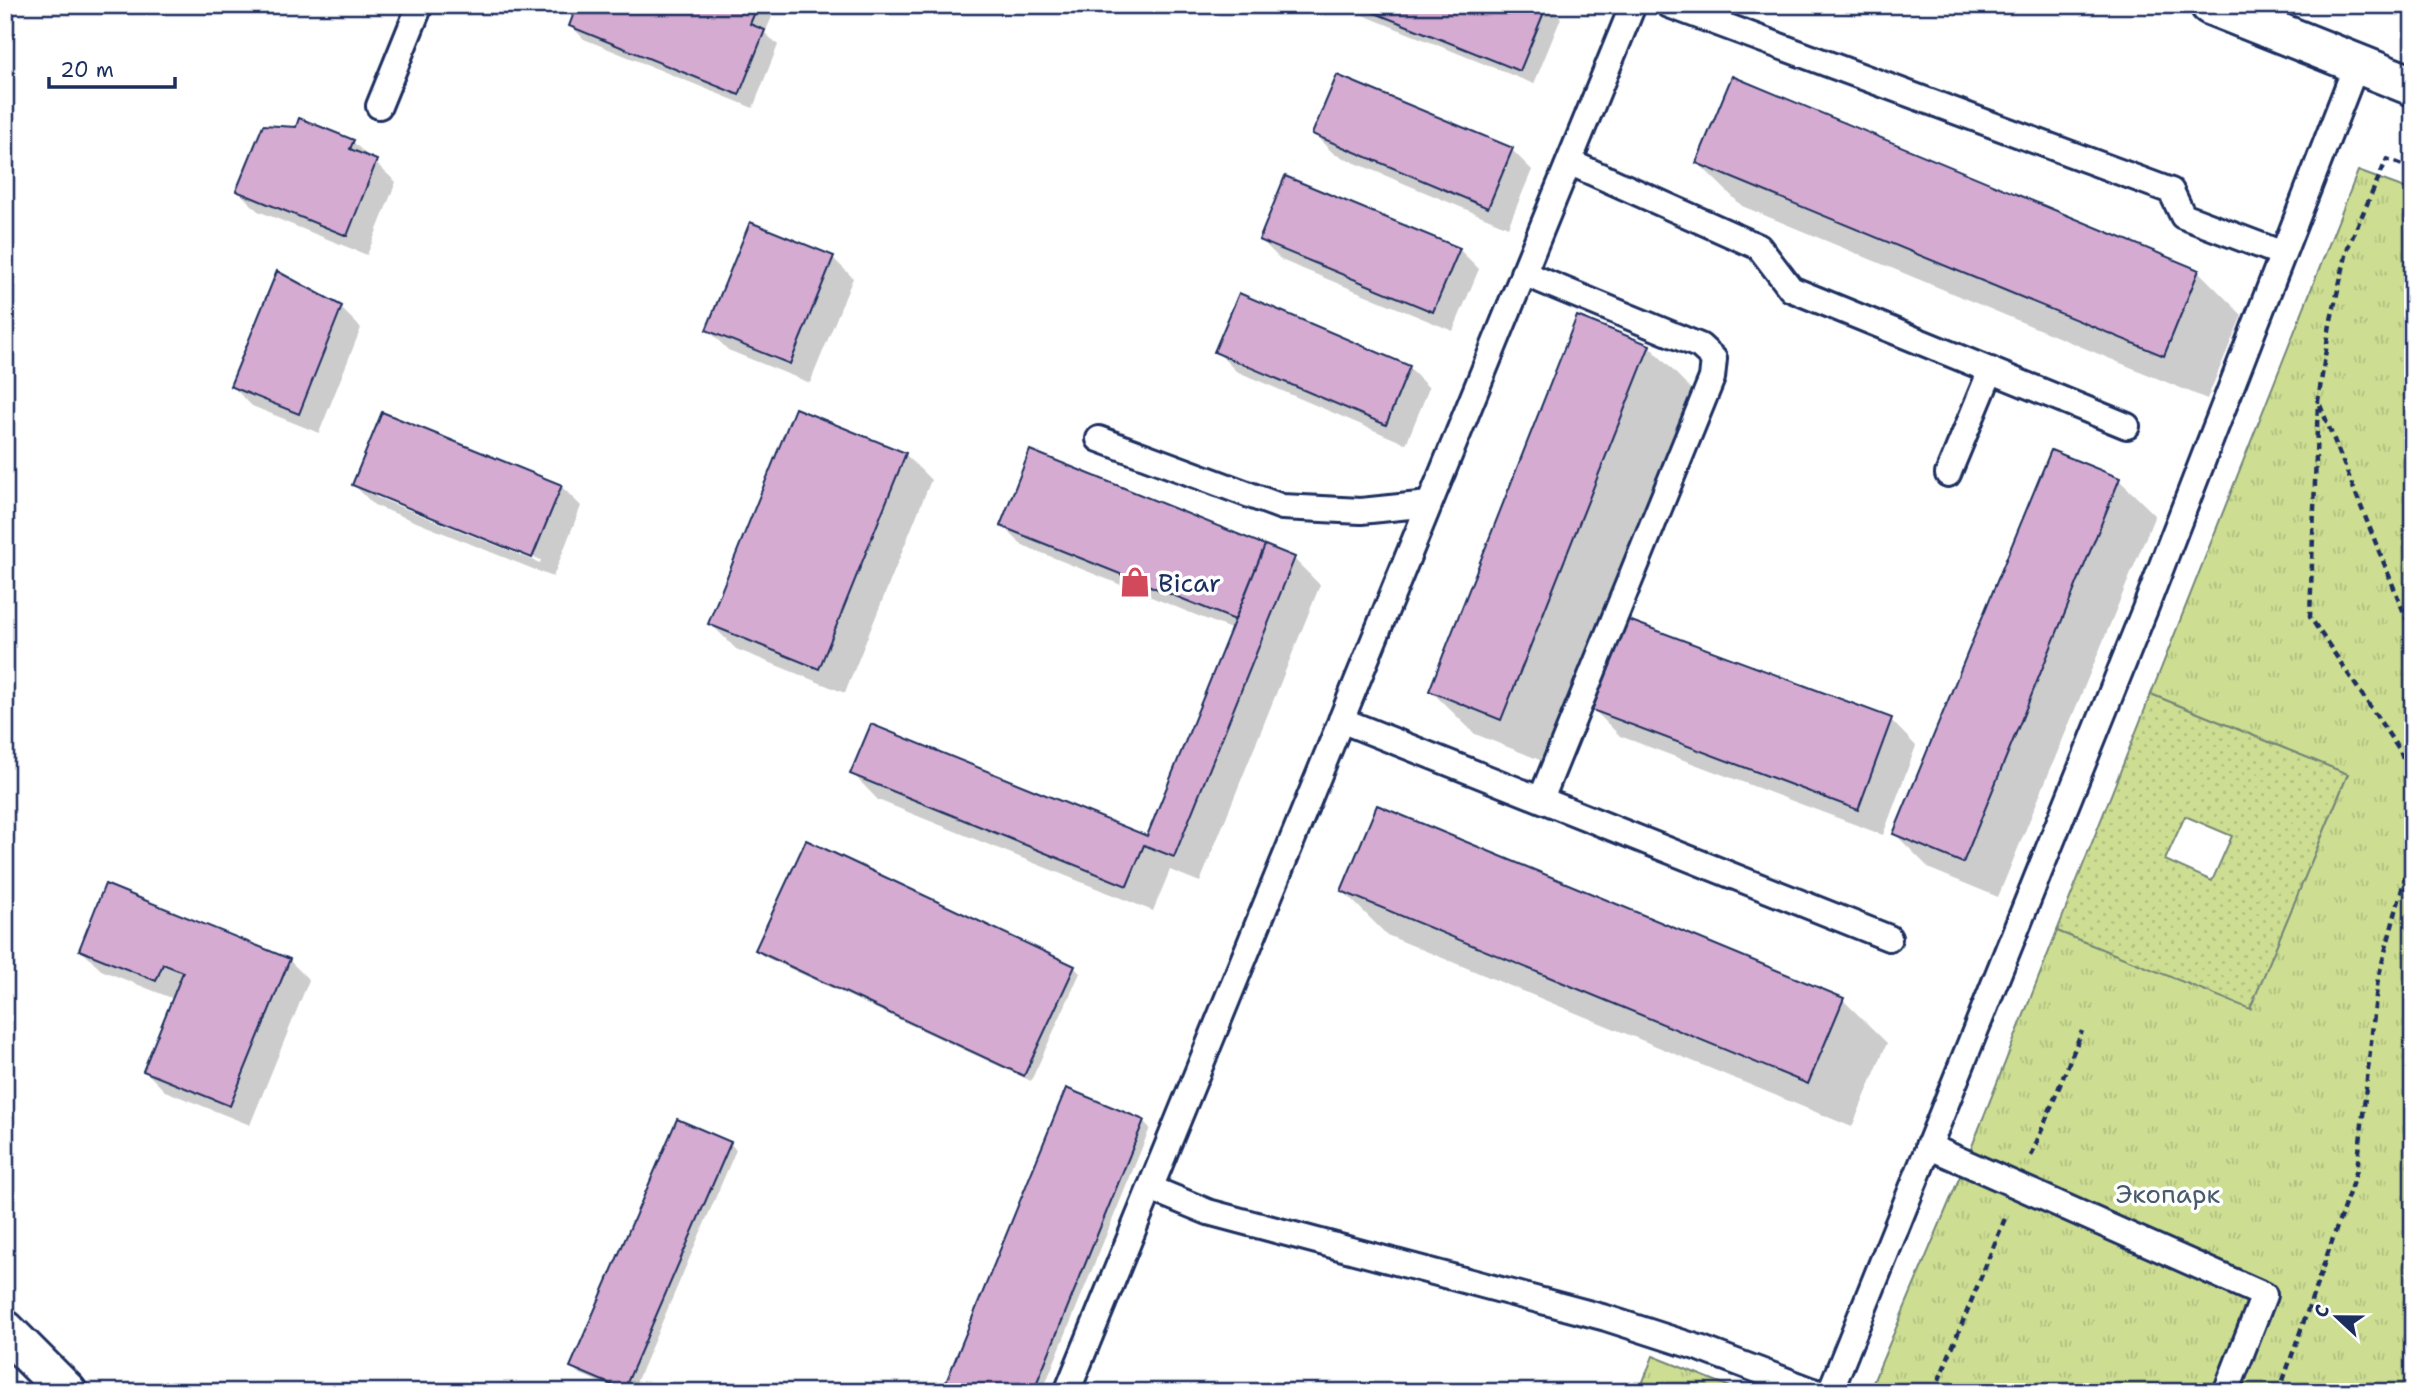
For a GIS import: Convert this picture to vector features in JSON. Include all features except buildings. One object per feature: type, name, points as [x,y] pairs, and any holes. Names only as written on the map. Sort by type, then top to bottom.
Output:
[{"type":"main road","points":[[2210,5],[2413,86]]},
{"type":"main road","points":[[5,1330],[67,1392]]},
{"type":"lane","points":[[379,106],[420,5]]},
{"type":"lane","points":[[1068,1392],[1633,5]]},
{"type":"lane","points":[[1669,5],[2171,191],[2183,216],[2283,254]]},
{"type":"lane","points":[[1830,1392],[2145,609],[2357,63]]},
{"type":"lane","points":[[1569,162],[1759,247],[1791,289],[2127,426]]},
{"type":"lane","points":[[1523,273],[1700,346],[1714,359],[1712,378],[1541,799]]},
{"type":"lane","points":[[1948,474],[1991,370]]},
{"type":"lane","points":[[1099,439],[1282,507],[1361,511],[1429,504]]},
{"type":"lane","points":[[1341,720],[1889,938]]},
{"type":"lane","points":[[1928,1146],[2264,1295],[2225,1392]]},
{"type":"lane","points":[[1150,1188],[1208,1212],[1605,1318],[1702,1349],[1816,1392]]},
{"type":"path","points":[[2413,169],[2387,159],[2348,247],[2330,324],[2318,401],[2310,617],[2400,751],[2413,785]]},
{"type":"path","points":[[2318,401],[2413,635]]},
{"type":"path","points":[[2278,1392],[2357,1170],[2378,978],[2413,848]]},
{"type":"green space","name":"Экопарк","points":[[2358,171],[2413,191],[2413,1392],[1869,1392],[1961,1174],[2057,931],[2250,1009],[2348,774],[2151,694]]},
{"type":"green space","points":[[2151,694],[2348,774],[2250,1010],[2057,931]],"holes":[[[2185,816],[2232,836],[2212,881],[2165,860]]]},
{"type":"green space","points":[[1653,1356],[1743,1392],[1639,1392]]},
{"type":"place","name":"Bicar","points":[[1135,582]]}]
